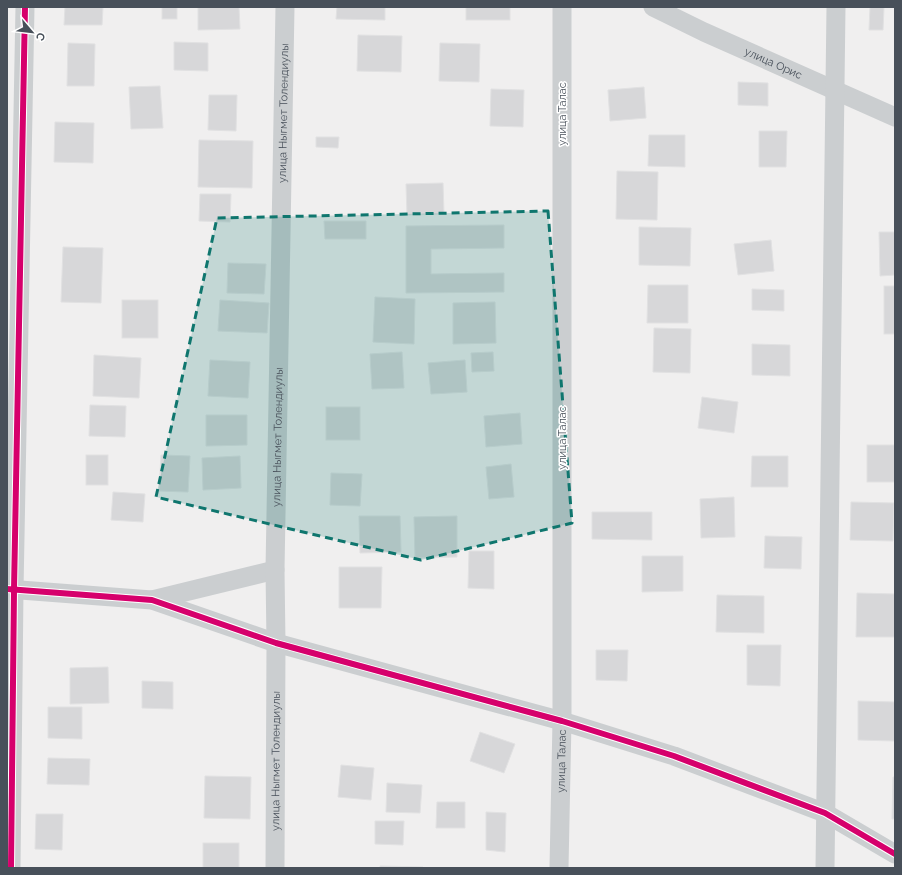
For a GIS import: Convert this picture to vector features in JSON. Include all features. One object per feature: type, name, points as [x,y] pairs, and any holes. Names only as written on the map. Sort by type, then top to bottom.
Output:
[{"type":"street","points":[[11,868],[11,590],[25,7]]},
{"type":"street","name":"улица Ныгмет Толендиулы","points":[[275,868],[275,570],[285,7]]},
{"type":"street","name":"улица Талас","points":[[559,868],[562,721],[562,7]]},
{"type":"street","name":"улица Орис","points":[[653,7],[711,35],[895,117]]},
{"type":"street","points":[[825,868],[836,7]]},
{"type":"street","points":[[152,600],[275,570]]},
{"type":"street","points":[[11,590],[152,600],[276,643],[562,721],[674,756],[825,813],[895,854]]},
{"type":"highlighted area","points":[[548,211],[572,523],[421,560],[156,497],[217,218]]},
{"type":"building","points":[[65,7],[103,7],[102,25],[64,25]]},
{"type":"building","points":[[162,7],[177,7],[177,19],[162,19]]},
{"type":"building","points":[[198,7],[239,7],[240,29],[198,30]]},
{"type":"building","points":[[337,7],[385,7],[385,20],[336,19]]},
{"type":"building","points":[[466,7],[510,7],[510,20],[466,20]]},
{"type":"building","points":[[870,7],[884,7],[883,30],[869,30]]},
{"type":"building","points":[[358,35],[402,36],[401,72],[357,71]]},
{"type":"building","points":[[174,42],[208,43],[208,71],[174,70]]},
{"type":"building","points":[[68,43],[95,44],[94,86],[67,86]]},
{"type":"building","points":[[440,43],[480,44],[479,82],[439,81]]},
{"type":"building","points":[[738,82],[768,83],[768,106],[738,105]]},
{"type":"building","points":[[160,86],[163,128],[131,129],[129,87]]},
{"type":"building","points":[[644,87],[646,118],[610,121],[608,90]]},
{"type":"building","points":[[491,89],[524,90],[523,127],[490,126]]},
{"type":"building","points":[[209,95],[237,95],[236,131],[208,130]]},
{"type":"building","points":[[55,122],[94,123],[93,163],[54,162]]},
{"type":"building","points":[[759,131],[787,131],[786,167],[759,167]]},
{"type":"building","points":[[649,135],[685,135],[685,167],[648,166]]},
{"type":"building","points":[[316,137],[339,137],[338,148],[316,147]]},
{"type":"building","points":[[199,140],[253,141],[252,188],[198,187]]},
{"type":"building","points":[[617,171],[658,172],[657,220],[616,219]]},
{"type":"building","points":[[443,183],[444,214],[407,215],[406,184]]},
{"type":"building","points":[[200,194],[231,194],[230,222],[199,221]]},
{"type":"building","points":[[324,221],[366,221],[366,239],[325,239]]},
{"type":"building","points":[[504,225],[504,248],[431,249],[431,274],[504,273],[504,292],[406,293],[406,226]]},
{"type":"building","points":[[639,227],[691,228],[690,266],[639,265]]},
{"type":"building","points":[[879,232],[895,232],[895,275],[880,276]]},
{"type":"building","points":[[771,240],[774,271],[738,275],[734,244]]},
{"type":"building","points":[[63,247],[103,248],[101,303],[61,302]]},
{"type":"building","points":[[228,263],[266,264],[264,294],[227,293]]},
{"type":"building","points":[[648,285],[688,285],[688,323],[647,323]]},
{"type":"building","points":[[884,286],[895,286],[895,334],[884,334]]},
{"type":"building","points":[[752,289],[784,290],[784,311],[752,310]]},
{"type":"building","points":[[375,297],[415,299],[414,344],[373,342]]},
{"type":"building","points":[[122,300],[158,300],[158,338],[122,338]]},
{"type":"building","points":[[220,300],[269,303],[267,333],[218,331]]},
{"type":"building","points":[[495,302],[496,343],[453,344],[453,303]]},
{"type":"building","points":[[654,328],[691,329],[690,373],[653,372]]},
{"type":"building","points":[[752,344],[790,345],[790,376],[752,375]]},
{"type":"building","points":[[402,352],[404,388],[372,389],[370,354]]},
{"type":"building","points":[[493,352],[494,371],[472,372],[471,353]]},
{"type":"building","points":[[94,355],[141,358],[139,398],[93,396]]},
{"type":"building","points":[[210,360],[250,362],[248,398],[208,396]]},
{"type":"building","points":[[465,360],[467,392],[431,394],[428,363]]},
{"type":"building","points":[[702,397],[738,402],[734,433],[698,428]]},
{"type":"building","points":[[90,405],[126,406],[125,437],[89,436]]},
{"type":"building","points":[[326,407],[360,407],[360,440],[326,440]]},
{"type":"building","points":[[520,413],[522,444],[486,447],[484,416]]},
{"type":"building","points":[[206,415],[247,415],[247,445],[206,446]]},
{"type":"building","points":[[867,445],[895,445],[895,482],[867,482]]},
{"type":"building","points":[[86,455],[108,455],[108,485],[86,485]]},
{"type":"building","points":[[161,455],[190,456],[188,492],[159,491]]},
{"type":"building","points":[[240,456],[241,488],[203,490],[202,458]]},
{"type":"building","points":[[752,456],[788,456],[788,487],[751,487]]},
{"type":"building","points":[[511,464],[514,497],[489,499],[486,467]]},
{"type":"building","points":[[331,473],[362,474],[360,506],[330,505]]},
{"type":"building","points":[[113,492],[145,494],[143,522],[111,520]]},
{"type":"building","points":[[734,497],[735,537],[701,538],[700,499]]},
{"type":"building","points":[[851,502],[894,503],[893,541],[850,540]]},
{"type":"building","points":[[592,512],[652,512],[652,540],[592,539]]},
{"type":"building","points":[[359,516],[400,516],[401,552],[360,553]]},
{"type":"building","points":[[457,516],[457,557],[415,558],[414,517]]},
{"type":"building","points":[[765,536],[802,537],[801,569],[764,568]]},
{"type":"building","points":[[469,551],[494,551],[494,589],[468,588]]},
{"type":"building","points":[[642,556],[683,556],[683,591],[642,592]]},
{"type":"building","points":[[339,567],[382,567],[381,608],[339,608]]},
{"type":"building","points":[[857,593],[895,594],[895,637],[856,637]]},
{"type":"building","points":[[717,595],[764,596],[764,633],[716,632]]},
{"type":"building","points":[[747,645],[781,645],[780,686],[747,685]]},
{"type":"building","points":[[596,650],[628,650],[627,681],[596,680]]},
{"type":"building","points":[[108,667],[109,703],[70,704],[70,668]]},
{"type":"building","points":[[142,681],[173,682],[173,709],[142,708]]},
{"type":"building","points":[[858,701],[895,702],[895,741],[858,740]]},
{"type":"building","points":[[48,707],[82,707],[82,739],[48,738]]},
{"type":"building","points":[[480,732],[515,744],[504,773],[470,761]]},
{"type":"building","points":[[48,758],[90,759],[89,785],[47,784]]},
{"type":"building","points":[[341,765],[374,768],[371,800],[338,797]]},
{"type":"building","points":[[205,776],[251,777],[250,819],[204,818]]},
{"type":"building","points":[[893,777],[895,777],[895,819],[892,819]]},
{"type":"building","points":[[387,783],[422,785],[420,813],[386,812]]},
{"type":"building","points":[[437,802],[465,802],[465,828],[436,828]]},
{"type":"building","points":[[486,812],[506,813],[505,852],[486,850]]},
{"type":"building","points":[[36,814],[63,814],[62,850],[35,849]]},
{"type":"building","points":[[375,821],[404,821],[403,845],[375,844]]},
{"type":"building","points":[[203,843],[239,843],[239,868],[203,868]]},
{"type":"building","points":[[380,866],[423,867],[423,868],[380,868]]},
{"type":"cycle path","points":[[11,868],[14,590],[25,7]]},
{"type":"cycle path","points":[[7,589],[152,600],[276,643],[562,721],[674,756],[825,813],[895,854]]}]
